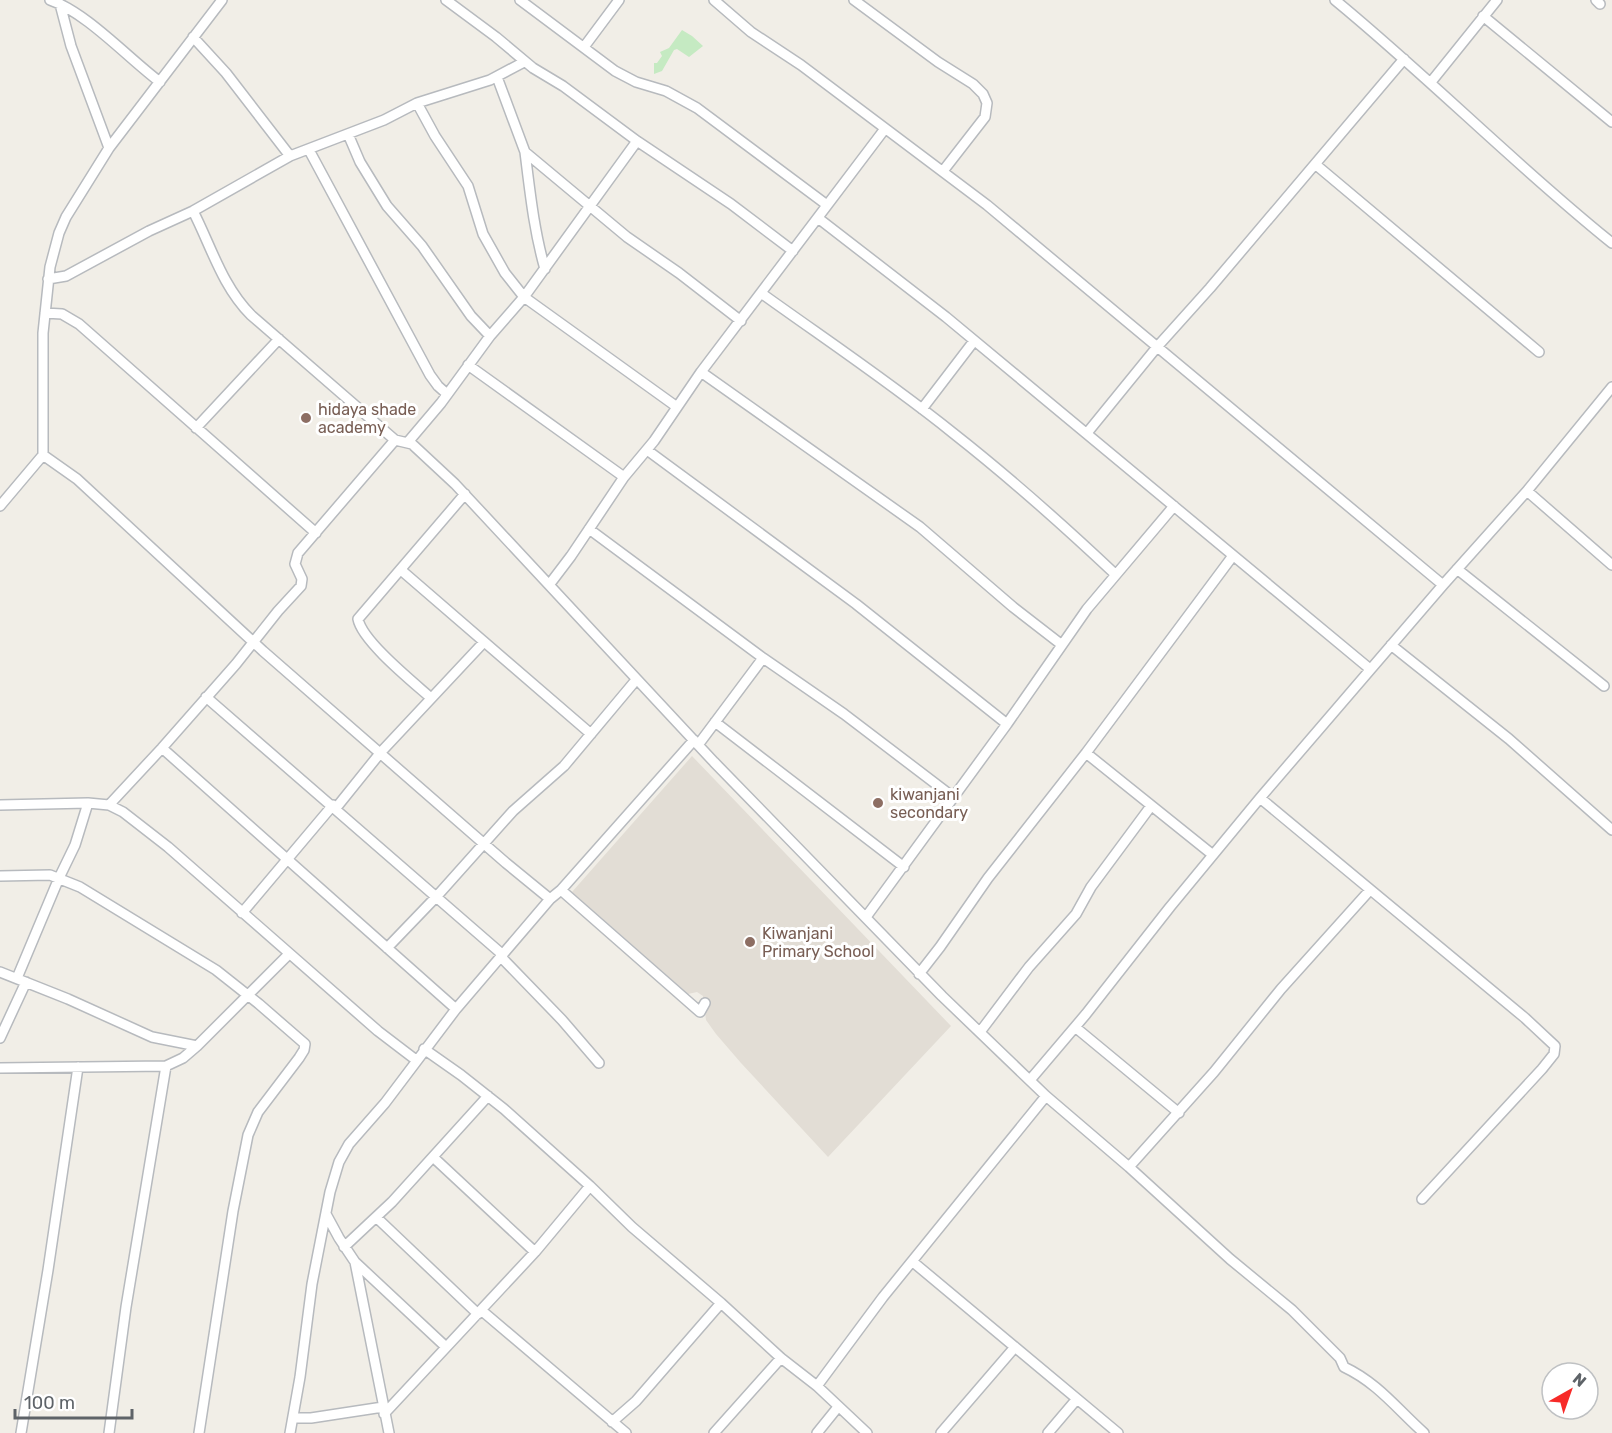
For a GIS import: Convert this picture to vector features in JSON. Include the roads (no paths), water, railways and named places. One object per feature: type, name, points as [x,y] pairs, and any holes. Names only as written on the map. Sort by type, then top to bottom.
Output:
[{"type":"street","points":[[50,0],[64,3],[160,82]]},
{"type":"street","points":[[0,506],[43,455],[43,357],[48,279],[59,233],[66,217],[110,148],[222,0]]},
{"type":"street","points":[[446,0],[496,37],[524,62],[563,86],[637,141],[731,204],[793,250]]},
{"type":"street","points":[[520,0],[532,4],[584,47],[626,77],[666,91],[690,104],[826,205]]},
{"type":"street","points":[[584,47],[619,0]]},
{"type":"street","points":[[714,0],[751,32],[801,65],[943,171],[1443,585]]},
{"type":"street","points":[[854,0],[938,62],[973,84],[987,103],[985,117],[943,171]]},
{"type":"street","points":[[1335,0],[1431,82],[1538,181],[1612,243]]},
{"type":"street","points":[[1431,82],[1497,0]]},
{"type":"street","points":[[64,3],[71,46],[110,148]]},
{"type":"street","points":[[1483,16],[1612,122]]},
{"type":"street","points":[[193,37],[226,73],[290,156]]},
{"type":"street","points":[[1087,433],[1157,347],[1404,59]]},
{"type":"street","points":[[48,279],[66,276],[149,231],[193,211],[290,156],[384,120],[417,103],[497,77],[524,62]]},
{"type":"street","points":[[497,77],[525,152],[538,246],[545,269]]},
{"type":"street","points":[[417,103],[435,136],[468,186],[483,234],[505,273],[524,297],[677,407]]},
{"type":"street","points":[[549,585],[701,372],[884,129]]},
{"type":"street","points":[[348,134],[360,162],[387,206],[422,246],[471,316],[490,336]]},
{"type":"street","points":[[408,442],[490,336],[524,297],[637,141]]},
{"type":"street","points":[[309,150],[430,375],[447,394]]},
{"type":"street","points":[[525,152],[627,237],[741,321]]},
{"type":"street","points":[[1315,164],[1539,351]]},
{"type":"street","points":[[193,211],[233,295],[251,315],[395,440],[408,442],[421,451],[465,494],[636,680],[919,974],[1046,1096],[1129,1167],[1230,1260],[1292,1310],[1340,1358],[1344,1367],[1359,1374],[1385,1393],[1424,1433]]},
{"type":"street","points":[[818,218],[1087,433],[1370,669]]},
{"type":"street","points":[[761,292],[922,409],[1072,534],[1115,574]]},
{"type":"street","points":[[45,313],[62,314],[74,320],[145,380],[316,533]]},
{"type":"street","points":[[196,428],[279,339]]},
{"type":"street","points":[[922,409],[974,341]]},
{"type":"street","points":[[468,365],[624,477]]},
{"type":"street","points":[[701,372],[802,441],[920,527],[1013,607],[1062,645]]},
{"type":"street","points":[[1030,1080],[1260,798],[1527,491],[1612,387]]},
{"type":"street","points":[[109,805],[162,748],[301,586],[302,579],[296,568],[295,560],[298,554],[395,440]]},
{"type":"street","points":[[647,450],[856,604],[1007,724]]},
{"type":"street","points":[[43,455],[77,479],[253,642],[381,752],[483,844],[550,899]]},
{"type":"street","points":[[1527,491],[1612,565]]},
{"type":"street","points":[[431,698],[375,645],[359,625],[358,620],[465,494]]},
{"type":"street","points":[[866,917],[1115,574],[1174,506]]},
{"type":"street","points":[[589,529],[763,658],[844,714],[953,797]]},
{"type":"street","points":[[919,974],[988,878],[1086,753],[1232,556]]},
{"type":"street","points":[[1457,569],[1604,686]]},
{"type":"street","points":[[401,570],[591,734]]},
{"type":"street","points":[[242,913],[381,752],[484,642]]},
{"type":"street","points":[[1391,645],[1509,739],[1612,830]]},
{"type":"street","points":[[290,1433],[312,1284],[336,1170],[343,1155],[456,1009],[550,899],[561,890],[716,722],[763,658]]},
{"type":"street","points":[[387,948],[437,896],[513,810],[564,766],[636,680]]},
{"type":"street","points":[[206,697],[437,896],[502,956],[562,1020],[599,1064]]},
{"type":"street","points":[[716,722],[904,867]]},
{"type":"street","points":[[162,748],[456,1009]]},
{"type":"street","points":[[1086,753],[1213,855]]},
{"type":"street","points":[[1260,798],[1525,1018],[1556,1049],[1542,1069],[1422,1199]]},
{"type":"street","points":[[0,1038],[59,878],[75,845],[88,803]]},
{"type":"street","points":[[0,805],[88,803],[109,805],[123,812],[152,834],[378,1031],[416,1060]]},
{"type":"street","points":[[980,1032],[1029,968],[1076,914],[1091,887],[1151,806]]},
{"type":"street","points":[[0,876],[46,874],[80,887],[216,970],[303,1040],[305,1046],[299,1058],[254,1119],[248,1135],[233,1211],[199,1433]]},
{"type":"street","points":[[561,890],[700,1012],[705,1003]]},
{"type":"street","points":[[1129,1167],[1179,1113],[1281,989],[1370,890]]},
{"type":"street","points":[[0,1068],[166,1066],[183,1058],[197,1046],[289,954]]},
{"type":"street","points":[[0,972],[152,1036],[197,1046]]},
{"type":"street","points":[[1075,1027],[1179,1113]]},
{"type":"street","points":[[424,1049],[488,1096],[590,1186],[632,1227],[781,1358],[817,1386],[867,1433]]},
{"type":"street","points":[[109,1433],[126,1307],[166,1066]]},
{"type":"street","points":[[21,1433],[78,1067]]},
{"type":"street","points":[[344,1247],[376,1217],[488,1096]]},
{"type":"street","points":[[817,1386],[884,1297],[1046,1096]]},
{"type":"street","points":[[432,1157],[535,1252]]},
{"type":"street","points":[[293,1419],[383,1411],[399,1400],[535,1252],[590,1186]]},
{"type":"street","points":[[326,1214],[355,1262],[446,1347]]},
{"type":"street","points":[[376,1217],[480,1312],[626,1433]]},
{"type":"street","points":[[355,1262],[389,1433]]},
{"type":"street","points":[[913,1262],[1118,1433]]},
{"type":"street","points":[[612,1422],[636,1401],[721,1303]]},
{"type":"street","points":[[941,1433],[1015,1347]]},
{"type":"street","points":[[714,1433],[781,1358]]},
{"type":"street","points":[[1048,1433],[1076,1400]]},
{"type":"street","points":[[817,1433],[838,1407]]},
{"type":"place","name":"hidaya shade academy","points":[[306,418]]},
{"type":"place","name":"kiwanjani secondary","points":[[878,803]]},
{"type":"place","name":"Kiwanjani Primary School","points":[[750,942]]}]
